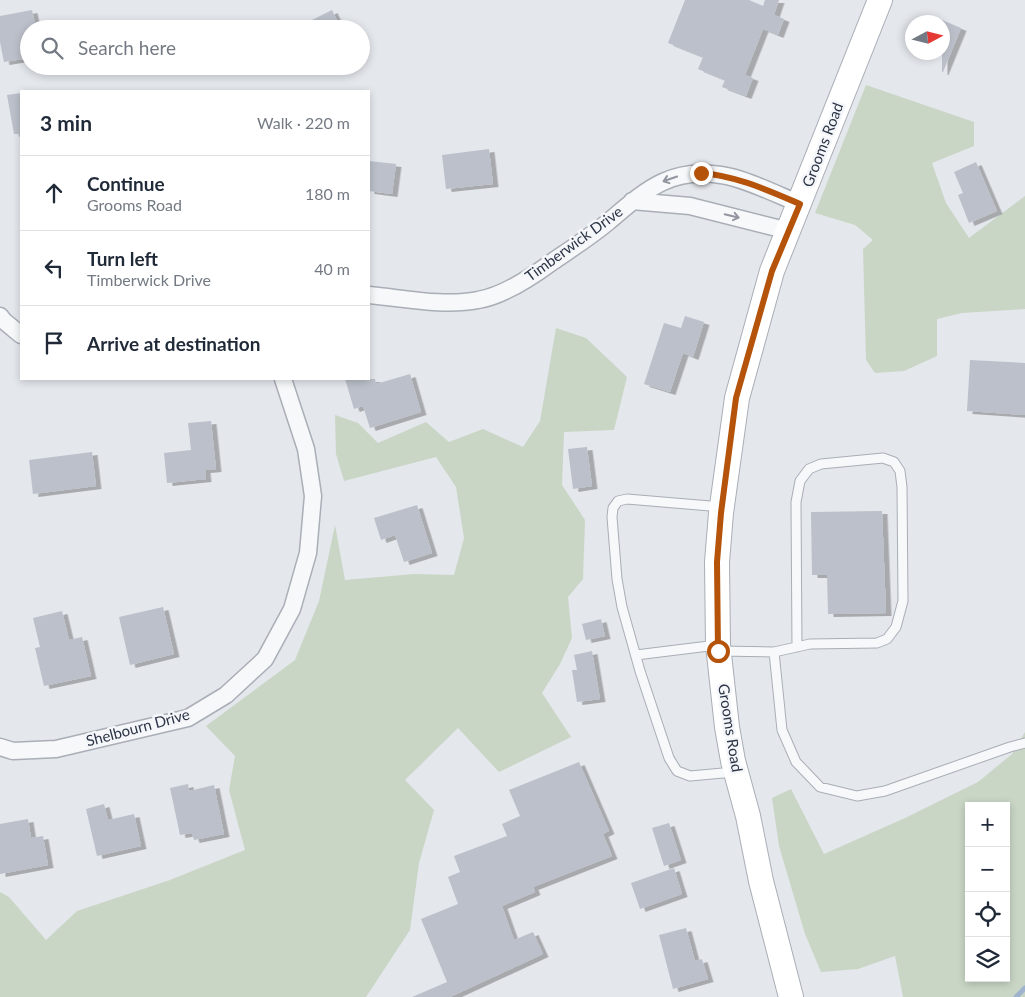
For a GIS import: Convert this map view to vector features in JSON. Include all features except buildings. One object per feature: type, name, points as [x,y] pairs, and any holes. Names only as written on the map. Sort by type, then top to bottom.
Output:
[{"type":"street","name":"Grooms Road","points":[[791,997],[761,881],[727,727],[718,648],[717,562],[736,398],[772,271],[880,0]]},
{"type":"street","name":"Timberwick Drive","points":[[370,295],[454,303],[480,300],[530,279],[606,224],[650,188],[671,178],[701,173],[723,175],[800,204]]},
{"type":"street","name":"Timberwick Drive","points":[[632,201],[690,206],[789,231]]},
{"type":"street","points":[[0,316],[20,334]]},
{"type":"street","name":"Shelbourn Drive","points":[[0,747],[13,751],[56,749],[188,718],[226,695],[265,659],[292,609],[308,553],[313,496],[306,449],[283,380]]},
{"type":"lane","points":[[636,655],[664,650],[718,648],[774,652],[797,647],[810,644],[877,643],[888,639],[896,627],[903,601],[902,487],[900,471],[894,462],[883,458],[821,464],[809,469],[800,481],[796,502],[797,647]]},
{"type":"lane","points":[[722,507],[627,500],[618,501],[613,508],[612,517],[617,579],[622,607],[669,758],[677,772],[690,776],[736,772]]},
{"type":"lane","points":[[774,652],[782,730],[796,762],[820,787],[857,796],[885,791],[1010,746],[1025,743]]},
{"type":"green space","points":[[866,85],[974,122],[974,146],[932,163],[946,203],[969,238],[1025,196],[1025,309],[962,313],[937,319],[937,356],[904,371],[875,373],[866,360],[863,249],[873,240],[855,225],[815,213]]},
{"type":"green space","points":[[556,328],[586,338],[627,377],[614,430],[564,432],[562,485],[585,520],[583,579],[568,597],[572,638],[560,664],[542,693],[571,737],[499,772],[458,728],[405,780],[434,810],[419,863],[410,930],[366,997],[0,997],[0,892],[9,897],[46,940],[77,911],[170,880],[245,850],[229,790],[235,756],[206,726],[295,660],[319,601],[335,525],[345,580],[414,574],[454,575],[464,538],[456,487],[436,457],[344,481],[336,454],[335,415],[358,423],[378,443],[426,422],[449,442],[483,429],[523,447],[540,421]]},
{"type":"green space","points":[[1025,732],[1025,997],[903,997],[895,956],[858,969],[821,972],[805,934],[779,846],[772,798],[791,789],[824,854],[905,818],[978,782],[1012,754]]},
{"type":"waterway","points":[[1016,997],[1025,988]]},
{"type":"route","points":[[701,173],[723,175],[800,204],[772,271],[736,398],[721,513],[717,562],[718,651]]}]
